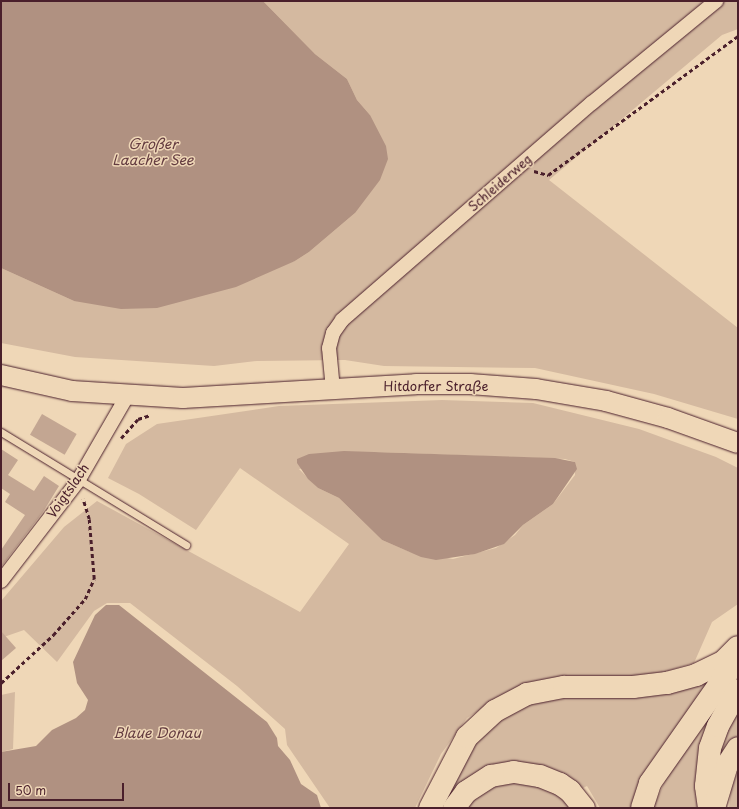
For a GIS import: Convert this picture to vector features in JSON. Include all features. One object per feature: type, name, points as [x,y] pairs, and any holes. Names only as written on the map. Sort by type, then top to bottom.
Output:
[{"type":"highway","points":[[430,808],[467,737],[495,711],[527,694],[564,686],[633,687],[667,683],[696,675],[723,662],[738,647]]},
{"type":"highway","points":[[642,808],[650,784],[738,658]]},
{"type":"highway","points":[[708,808],[706,780],[710,748],[718,726],[738,690]]},
{"type":"highway","points":[[714,808],[727,765],[738,748]]},
{"type":"highway","points":[[454,808],[466,792],[491,776],[514,772],[540,776],[560,784],[570,791],[584,808]]},
{"type":"street","name":"Schleiderweg","points":[[333,390],[329,348],[333,333],[342,320],[519,167],[716,1]]},
{"type":"street","name":"Hitdorfer Straße","points":[[1,375],[72,391],[127,396],[183,398],[416,384],[470,384],[536,389],[599,400],[668,418],[738,443]]},
{"type":"street","name":"Voigtslach","points":[[1,581],[78,481],[127,396]]},
{"type":"lane","points":[[1,432],[78,481],[186,545]]},
{"type":"path","points":[[519,167],[548,175],[738,36]]},
{"type":"path","points":[[97,447],[116,444],[138,419],[153,415]]},
{"type":"path","points":[[1,683],[53,635],[85,599],[94,579],[89,519],[78,481]]},
{"type":"shaded area","points":[[263,1],[738,1],[738,29],[722,35],[549,180],[738,328],[738,419],[654,394],[535,368],[384,366],[345,360],[257,361],[214,366],[75,357],[1,343],[1,268],[74,301],[295,261],[309,252],[355,213],[370,115],[357,100],[347,79],[315,54]]},
{"type":"shaded area","points":[[442,400],[533,403],[639,429],[716,457],[738,468],[738,604],[712,622],[694,663],[650,676],[587,677],[508,692],[467,718],[441,754],[415,808],[330,808],[287,745],[285,729],[237,686],[130,603],[107,603],[94,611],[57,662],[24,630],[1,638],[1,601],[64,527],[97,501],[300,612],[349,544],[240,468],[196,530],[139,494],[108,478],[126,444],[157,424],[279,406]],"holes":[[[378,452],[565,459],[575,462],[575,475],[553,504],[523,525],[515,535],[496,548],[453,559],[410,552],[382,540],[339,498],[318,488],[299,469]]]},
{"type":"shaded area","points":[[705,682],[708,683],[634,808],[600,808],[587,786],[579,790],[539,765],[511,761],[483,769],[443,807],[457,770],[481,735],[505,715],[549,697]]},
{"type":"shaded area","points":[[15,692],[13,749],[1,752],[1,695]]},
{"type":"shaded area","points":[[726,692],[699,808],[653,808],[667,776]]},
{"type":"shaded area","points":[[738,699],[738,739],[713,771]]},
{"type":"shaded area","points":[[738,770],[738,808],[729,808],[731,789]]},
{"type":"shaded area","points":[[509,781],[551,787],[574,808],[465,808],[478,795],[495,785]]},
{"type":"water","name":"Großer Laacher See","points":[[1,1],[263,1],[315,54],[347,79],[357,100],[370,115],[386,146],[388,159],[380,180],[355,213],[309,252],[295,261],[236,287],[157,308],[121,309],[74,301],[1,268]]},
{"type":"water","points":[[344,451],[555,458],[575,462],[577,469],[553,504],[523,525],[504,544],[475,554],[436,560],[421,557],[382,540],[339,498],[318,488],[308,479],[297,463],[297,459],[309,454]]},
{"type":"water","name":"Blaue Donau","points":[[106,605],[119,605],[267,722],[277,738],[278,746],[290,760],[301,784],[317,795],[321,808],[1,808],[1,752],[36,746],[52,730],[76,718],[85,710],[88,700],[77,683],[73,662],[95,615]]},
{"type":"building","points":[[42,414],[77,434],[65,455],[30,435]]},
{"type":"building","points":[[1,449],[18,460],[8,475],[34,491],[44,476],[59,486],[43,512],[1,567],[1,550],[25,515],[5,502],[10,494],[1,488]]},
{"type":"building","points":[[1,631],[16,648],[1,661]]}]
